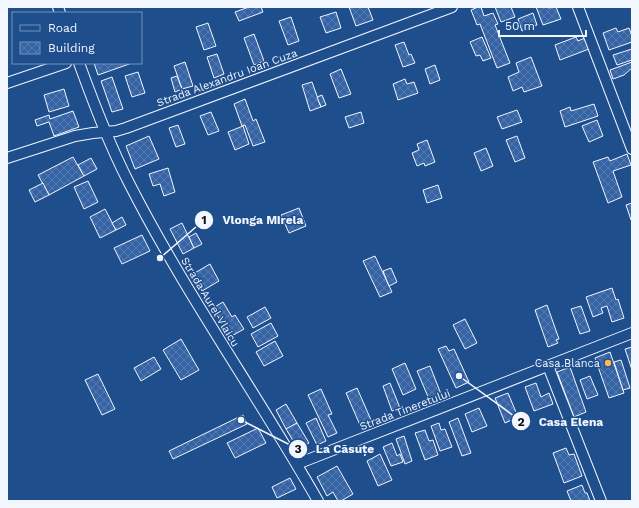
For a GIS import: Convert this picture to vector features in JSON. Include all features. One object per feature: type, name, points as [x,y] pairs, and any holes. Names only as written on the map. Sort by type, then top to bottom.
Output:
[{"type":"street","name":"Strada Alexandru Ioan Cuza","points":[[7,158],[75,136],[116,131],[452,7]]},
{"type":"street","points":[[578,7],[632,149]]},
{"type":"street","points":[[7,83],[63,64]]},
{"type":"street","name":"Strada Aurel Vlaicu","points":[[79,64],[105,132],[128,182],[153,229],[179,275],[297,464],[318,501]]},
{"type":"street","name":"Strada Tineretului","points":[[297,464],[632,333]]},
{"type":"street","points":[[548,366],[601,501]]},
{"type":"building","points":[[249,7],[261,7],[263,12],[239,21],[235,12]]},
{"type":"building","points":[[349,7],[368,7],[373,20],[356,26]]},
{"type":"building","points":[[481,7],[484,16],[493,13],[498,24],[495,25],[510,63],[497,68],[480,24],[477,25],[471,10]]},
{"type":"building","points":[[495,7],[511,7],[515,17],[501,22]]},
{"type":"building","points":[[536,7],[556,7],[561,19],[543,25]]},
{"type":"building","points":[[336,12],[341,28],[326,33],[320,17]]},
{"type":"building","points":[[533,13],[537,25],[522,31],[518,19]]},
{"type":"building","points":[[291,17],[299,41],[288,45],[279,21]]},
{"type":"building","points":[[208,23],[216,46],[204,50],[196,27]]},
{"type":"building","points":[[616,28],[618,32],[629,28],[632,36],[632,42],[609,50],[603,33]]},
{"type":"building","points":[[254,34],[264,61],[254,65],[244,38]]},
{"type":"building","points":[[482,37],[491,58],[483,61],[480,55],[476,56],[470,42]]},
{"type":"building","points":[[576,37],[578,41],[585,38],[589,49],[560,60],[555,45]]},
{"type":"building","points":[[404,42],[409,55],[411,54],[415,63],[403,67],[395,45]]},
{"type":"building","points":[[632,49],[632,60],[617,65],[613,55]]},
{"type":"building","points":[[217,54],[224,74],[214,78],[207,57]]},
{"type":"building","points":[[531,57],[542,86],[524,92],[522,87],[513,91],[508,77],[519,72],[516,63]]},
{"type":"building","points":[[185,62],[193,86],[182,89],[174,66]]},
{"type":"building","points":[[632,62],[632,68],[624,75],[613,79],[610,70]]},
{"type":"building","points":[[94,64],[129,64],[98,75]]},
{"type":"building","points":[[435,65],[440,80],[430,84],[425,69]]},
{"type":"building","points":[[341,69],[351,94],[339,98],[330,74]]},
{"type":"building","points":[[138,72],[145,93],[132,97],[125,76]]},
{"type":"building","points":[[177,76],[182,89],[175,92],[171,78]]},
{"type":"building","points":[[112,77],[123,109],[112,112],[101,81]]},
{"type":"building","points":[[405,79],[407,84],[414,82],[418,93],[398,100],[393,84]]},
{"type":"building","points":[[312,82],[321,107],[310,111],[302,85]]},
{"type":"building","points":[[64,89],[69,106],[49,112],[44,95]]},
{"type":"building","points":[[322,95],[326,105],[321,107],[317,97]]},
{"type":"building","points":[[245,99],[253,121],[256,119],[265,142],[253,146],[245,125],[242,126],[234,104]]},
{"type":"building","points":[[594,104],[598,116],[565,127],[560,111],[570,107],[571,111]]},
{"type":"building","points":[[517,110],[522,122],[502,129],[497,117]]},
{"type":"building","points":[[73,111],[79,127],[54,136],[49,122],[37,126],[35,120],[49,115],[50,119]]},
{"type":"building","points":[[211,112],[219,131],[208,135],[200,116]]},
{"type":"building","points":[[361,112],[364,123],[349,128],[345,117]]},
{"type":"building","points":[[597,120],[603,136],[589,142],[582,126]]},
{"type":"building","points":[[178,125],[185,144],[176,147],[169,128]]},
{"type":"building","points":[[243,126],[249,144],[235,150],[228,132]]},
{"type":"building","points":[[149,136],[159,159],[135,169],[126,146]]},
{"type":"building","points":[[517,136],[525,158],[515,162],[506,140]]},
{"type":"building","points":[[427,140],[435,162],[425,166],[424,163],[417,166],[412,153],[419,150],[417,144]]},
{"type":"building","points":[[486,148],[493,166],[481,171],[474,153]]},
{"type":"building","points":[[627,154],[631,165],[613,171],[622,197],[608,203],[593,162],[608,157],[610,161]]},
{"type":"building","points":[[73,157],[84,176],[49,195],[38,175]]},
{"type":"building","points":[[91,158],[97,169],[84,176],[78,165]]},
{"type":"building","points":[[168,168],[175,192],[164,196],[160,184],[153,186],[149,174]]},
{"type":"building","points":[[88,181],[98,202],[84,209],[74,187]]},
{"type":"building","points":[[43,183],[49,195],[35,202],[29,190]]},
{"type":"building","points":[[438,185],[442,198],[427,203],[423,190]]},
{"type":"building","points":[[632,203],[632,220],[631,220],[626,205]]},
{"type":"building","points":[[299,208],[306,226],[289,233],[281,215]]},
{"type":"building","points":[[105,209],[116,230],[100,238],[90,217]]},
{"type":"building","points":[[122,217],[126,225],[116,230],[112,223]]},
{"type":"building","points":[[182,223],[194,248],[183,254],[170,229]]},
{"type":"building","points":[[196,233],[202,244],[194,248],[189,237]]},
{"type":"building","points":[[142,235],[150,251],[122,264],[114,248]]},
{"type":"building","points":[[375,256],[392,292],[380,297],[363,261]]},
{"type":"building","points":[[210,264],[219,281],[202,291],[193,274]]},
{"type":"building","points":[[391,268],[397,282],[389,286],[383,271]]},
{"type":"building","points":[[612,288],[616,300],[618,299],[624,318],[612,322],[607,306],[601,308],[603,313],[593,317],[586,297]]},
{"type":"building","points":[[223,302],[232,317],[235,315],[244,329],[230,337],[213,308]]},
{"type":"building","points":[[547,305],[559,339],[556,340],[558,343],[548,347],[535,310]]},
{"type":"building","points":[[581,306],[590,331],[580,334],[571,309]]},
{"type":"building","points":[[265,307],[271,318],[253,328],[247,317]]},
{"type":"building","points":[[465,319],[477,343],[465,349],[453,325]]},
{"type":"building","points":[[271,323],[278,336],[258,347],[251,334]]},
{"type":"building","points":[[181,339],[199,370],[181,380],[163,350]]},
{"type":"building","points":[[275,341],[283,356],[264,366],[256,352]]},
{"type":"building","points":[[446,346],[449,351],[454,349],[469,382],[456,388],[438,349]]},
{"type":"building","points":[[632,347],[632,370],[625,349]]},
{"type":"building","points":[[610,352],[624,393],[609,398],[595,358]]},
{"type":"building","points":[[154,357],[161,369],[141,381],[134,368]]},
{"type":"building","points":[[621,360],[630,388],[623,390],[614,362]]},
{"type":"building","points":[[405,363],[416,389],[403,395],[392,369]]},
{"type":"building","points":[[430,366],[441,394],[429,399],[417,371]]},
{"type":"building","points":[[570,367],[586,412],[574,417],[557,372]]},
{"type":"building","points":[[98,374],[115,409],[102,415],[85,380]]},
{"type":"building","points":[[590,376],[598,395],[587,399],[580,380]]},
{"type":"building","points":[[390,383],[400,408],[392,411],[383,386]]},
{"type":"building","points":[[536,383],[541,397],[549,393],[553,404],[534,411],[525,387]]},
{"type":"building","points":[[357,388],[371,420],[360,425],[346,393]]},
{"type":"building","points":[[321,389],[332,414],[328,415],[337,433],[328,437],[308,395]]},
{"type":"building","points":[[508,393],[518,417],[505,423],[495,398]]},
{"type":"building","points":[[286,404],[297,423],[286,429],[276,410]]},
{"type":"building","points":[[479,408],[487,426],[472,432],[465,414]]},
{"type":"building","points":[[243,415],[247,424],[173,459],[169,451]]},
{"type":"building","points":[[316,418],[326,441],[317,445],[306,423]]},
{"type":"building","points":[[458,418],[471,453],[462,456],[449,422]]},
{"type":"building","points":[[297,423],[309,443],[298,449],[286,429]]},
{"type":"building","points":[[439,423],[441,430],[445,429],[452,447],[440,451],[431,426]]},
{"type":"building","points":[[258,428],[266,443],[235,458],[227,443]]},
{"type":"building","points":[[425,430],[429,441],[433,440],[438,455],[425,460],[415,433]]},
{"type":"building","points":[[404,436],[412,461],[405,464],[396,439]]},
{"type":"building","points":[[392,443],[397,456],[400,454],[403,462],[391,466],[383,447]]},
{"type":"building","points":[[566,448],[569,455],[574,454],[582,476],[564,483],[553,453]]},
{"type":"building","points":[[380,454],[392,480],[378,486],[367,461]]},
{"type":"building","points":[[337,466],[353,494],[341,501],[338,501],[333,492],[327,496],[317,477]]},
{"type":"building","points":[[290,478],[296,489],[277,498],[272,487]]},
{"type":"building","points":[[582,485],[590,501],[571,501],[567,491]]},
{"type":"place","name":"Vlonga Mirela","points":[[160,258]]},
{"type":"place","name":"Casa Blanca","points":[[608,363]]},
{"type":"place","name":"Casa Elena","points":[[459,376]]},
{"type":"place","name":"La Căsuțe","points":[[241,420]]}]
